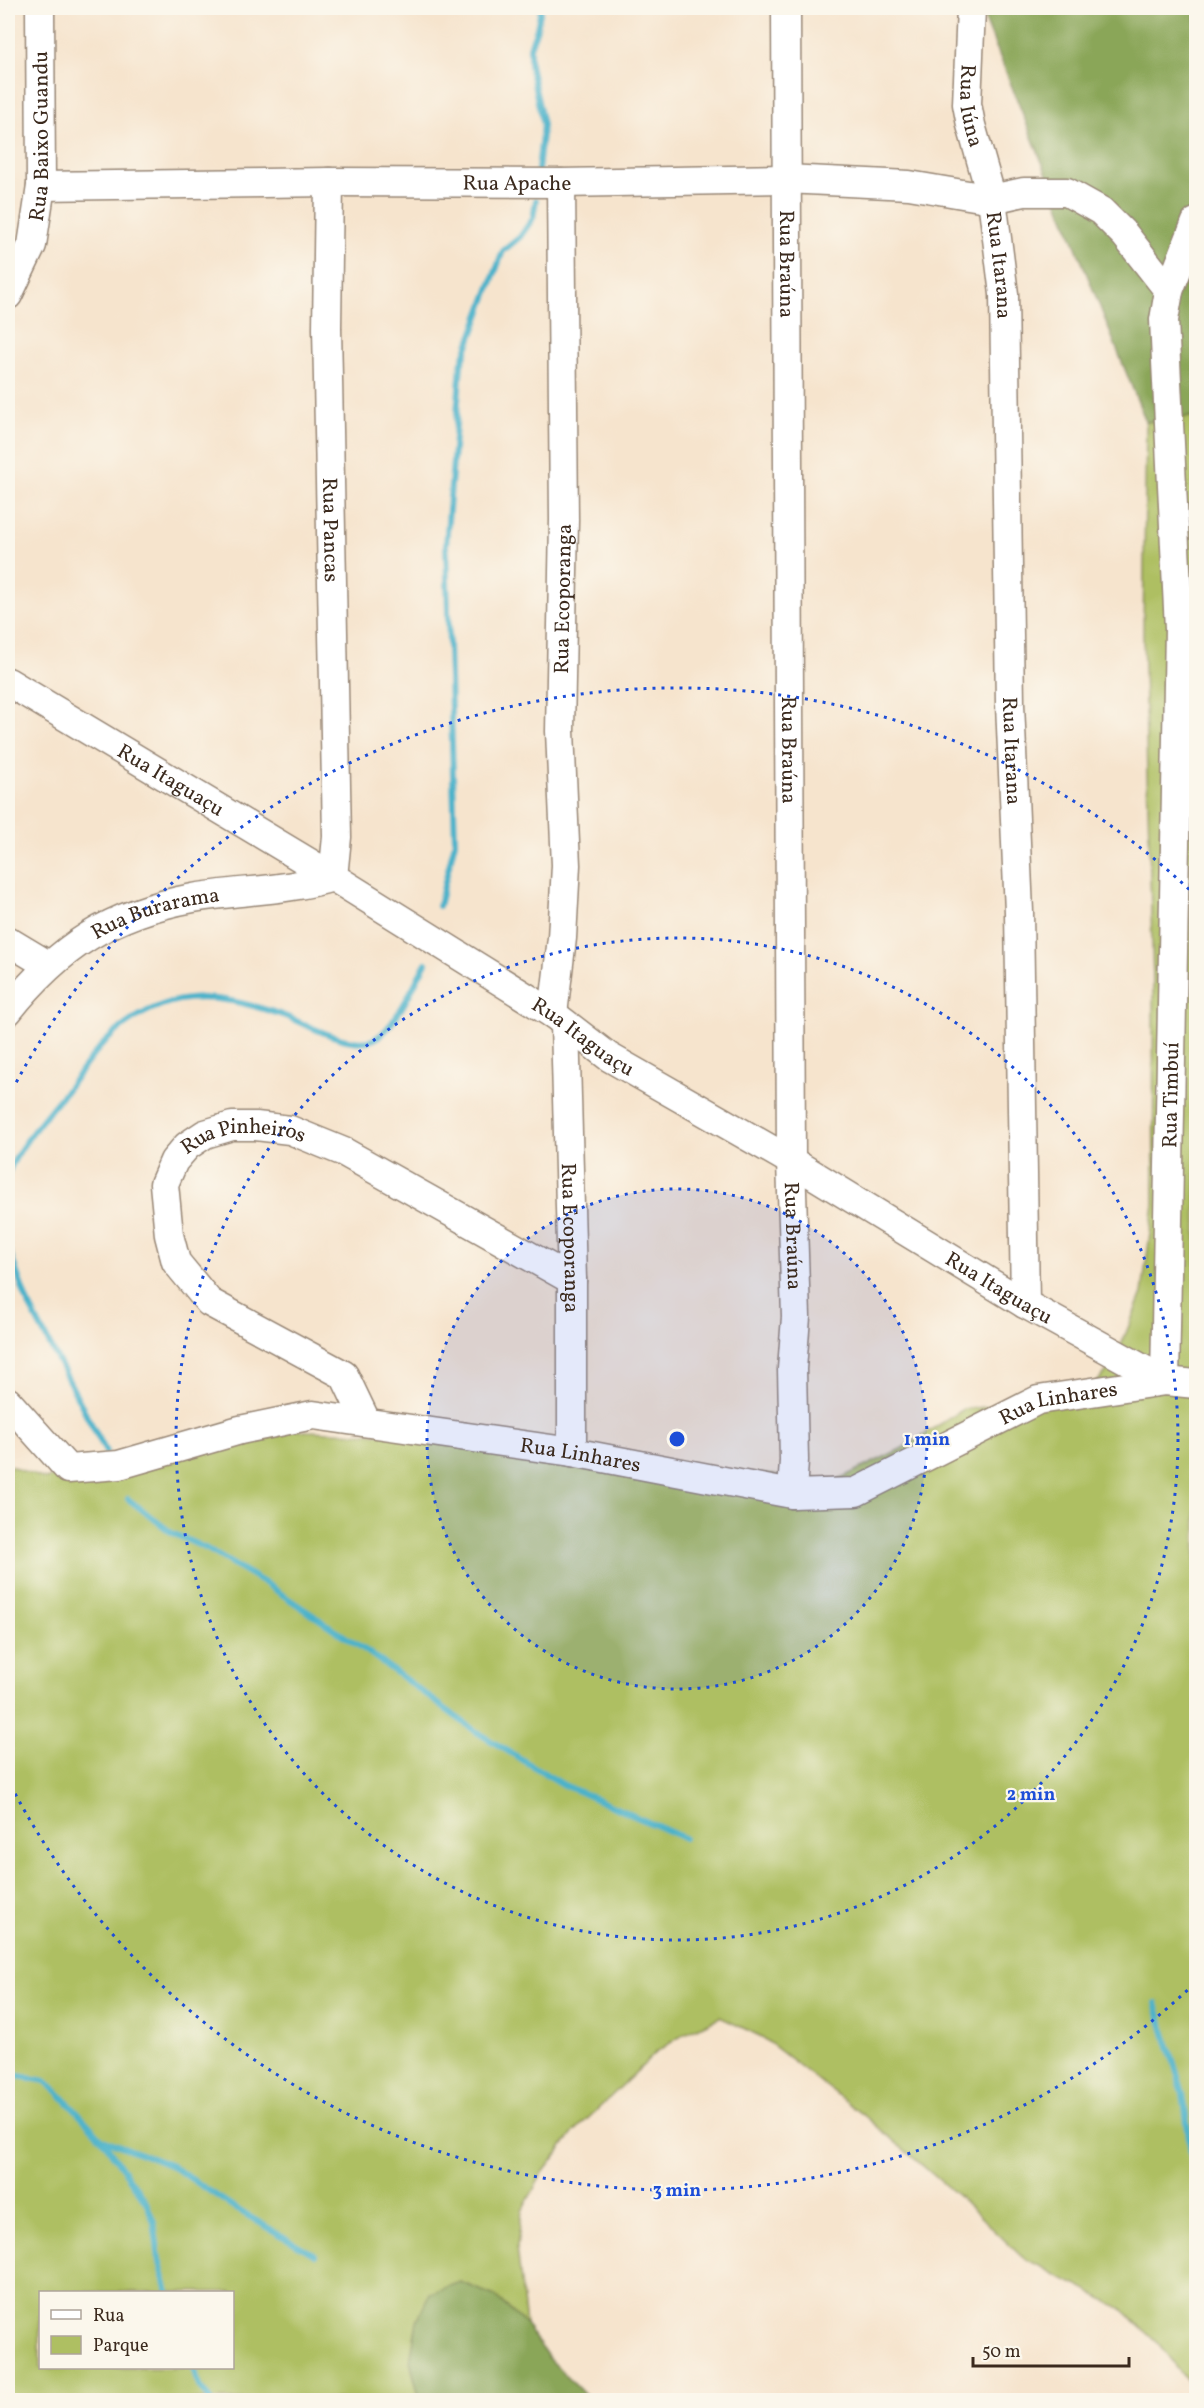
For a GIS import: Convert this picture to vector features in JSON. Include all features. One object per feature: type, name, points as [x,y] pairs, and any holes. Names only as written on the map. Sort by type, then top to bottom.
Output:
[{"type":"street","name":"Rua Baixo Guandu","points":[[8,295],[32,245],[41,186],[40,8]]},
{"type":"street","name":"Rua Braúna","points":[[786,8],[791,1161],[796,1317],[792,1370],[794,1460],[792,1494]]},
{"type":"street","name":"Rua Iúna","points":[[972,8],[967,104],[992,199]]},
{"type":"street","name":"Rua Apache","points":[[41,186],[329,182],[561,183],[786,179],[909,185],[992,199]]},
{"type":"street","name":"Rua Pancas","points":[[329,182],[327,328],[337,837],[333,877]]},
{"type":"street","name":"Rua Ecoporanga","points":[[561,183],[564,520],[560,732],[566,865],[559,1019],[572,1280],[572,1452]]},
{"type":"street","points":[[992,199],[1024,192],[1067,192],[1101,211],[1125,235],[1169,291]]},
{"type":"street","name":"Rua Itarana","points":[[992,199],[1004,294],[1010,704],[1019,912],[1025,1304]]},
{"type":"street","name":"Rua Timbuí","points":[[1165,1381],[1179,629],[1164,320],[1169,291],[1197,222]]},
{"type":"street","name":"Rua Itaguaçu","points":[[8,682],[333,877],[559,1019],[609,1057],[791,1161],[1025,1304],[1165,1381]]},
{"type":"street","name":"Rua Burarama","points":[[8,1011],[48,965],[113,922],[142,910],[194,898],[307,885],[333,877]]},
{"type":"street","points":[[8,941],[48,965]]},
{"type":"street","name":"Rua Pinheiros","points":[[366,1421],[344,1375],[209,1302],[176,1262],[169,1235],[164,1184],[174,1161],[187,1146],[206,1134],[232,1126],[290,1130],[344,1152],[572,1280]]},
{"type":"street","points":[[1165,1381],[1197,1384]]},
{"type":"street","name":"Rua Linhares","points":[[8,1402],[68,1469],[119,1465],[240,1430],[313,1415],[572,1452],[792,1494],[856,1492],[1038,1400],[1165,1381]]},
{"type":"green space","points":[[985,8],[1196,8],[1196,416],[1146,422],[984,17]]},
{"type":"green space","points":[[1196,416],[1196,2397],[1187,2381],[1158,2343],[1122,2309],[1022,2257],[966,2203],[866,2117],[762,2037],[720,2017],[686,2033],[659,2050],[574,2132],[542,2174],[522,2211],[517,2247],[526,2325],[495,2296],[410,2361],[420,2400],[8,2400],[8,1465],[45,1479],[118,1461],[227,1424],[307,1431],[501,1439],[705,1470],[837,1480],[901,1449],[964,1409],[1042,1402],[1091,1389],[1114,1363],[1142,1293],[1154,1204],[1153,980],[1143,635],[1146,422]]},
{"type":"green space","points":[[460,2282],[495,2296],[526,2325],[549,2358],[590,2400],[420,2400],[410,2361],[417,2321],[430,2293]]},
{"type":"waterway","points":[[538,170],[543,125],[530,65],[530,47],[541,8]]},
{"type":"waterway","points":[[439,906],[455,842],[446,545],[461,365],[503,251],[520,237],[533,218],[536,200]]},
{"type":"waterway","points":[[8,1173],[27,1139],[95,1053],[126,1024],[147,1011],[168,1003],[189,999],[210,998],[233,1001],[282,1015],[339,1038],[362,1042],[380,1036],[388,1028],[426,963]]},
{"type":"waterway","points":[[8,1240],[9,1250],[27,1301],[106,1452]]},
{"type":"waterway","points":[[128,1499],[172,1533],[207,1549],[265,1583],[368,1652],[478,1733],[564,1785],[684,1838]]},
{"type":"waterway","points":[[1156,2003],[1183,2093],[1196,2190]]},
{"type":"waterway","points":[[8,2074],[45,2081],[102,2139],[146,2202],[154,2222],[159,2259],[168,2291]]},
{"type":"waterway","points":[[103,2139],[172,2166],[238,2210],[315,2255]]},
{"type":"waterway","points":[[193,2369],[200,2386],[210,2400]]}]
